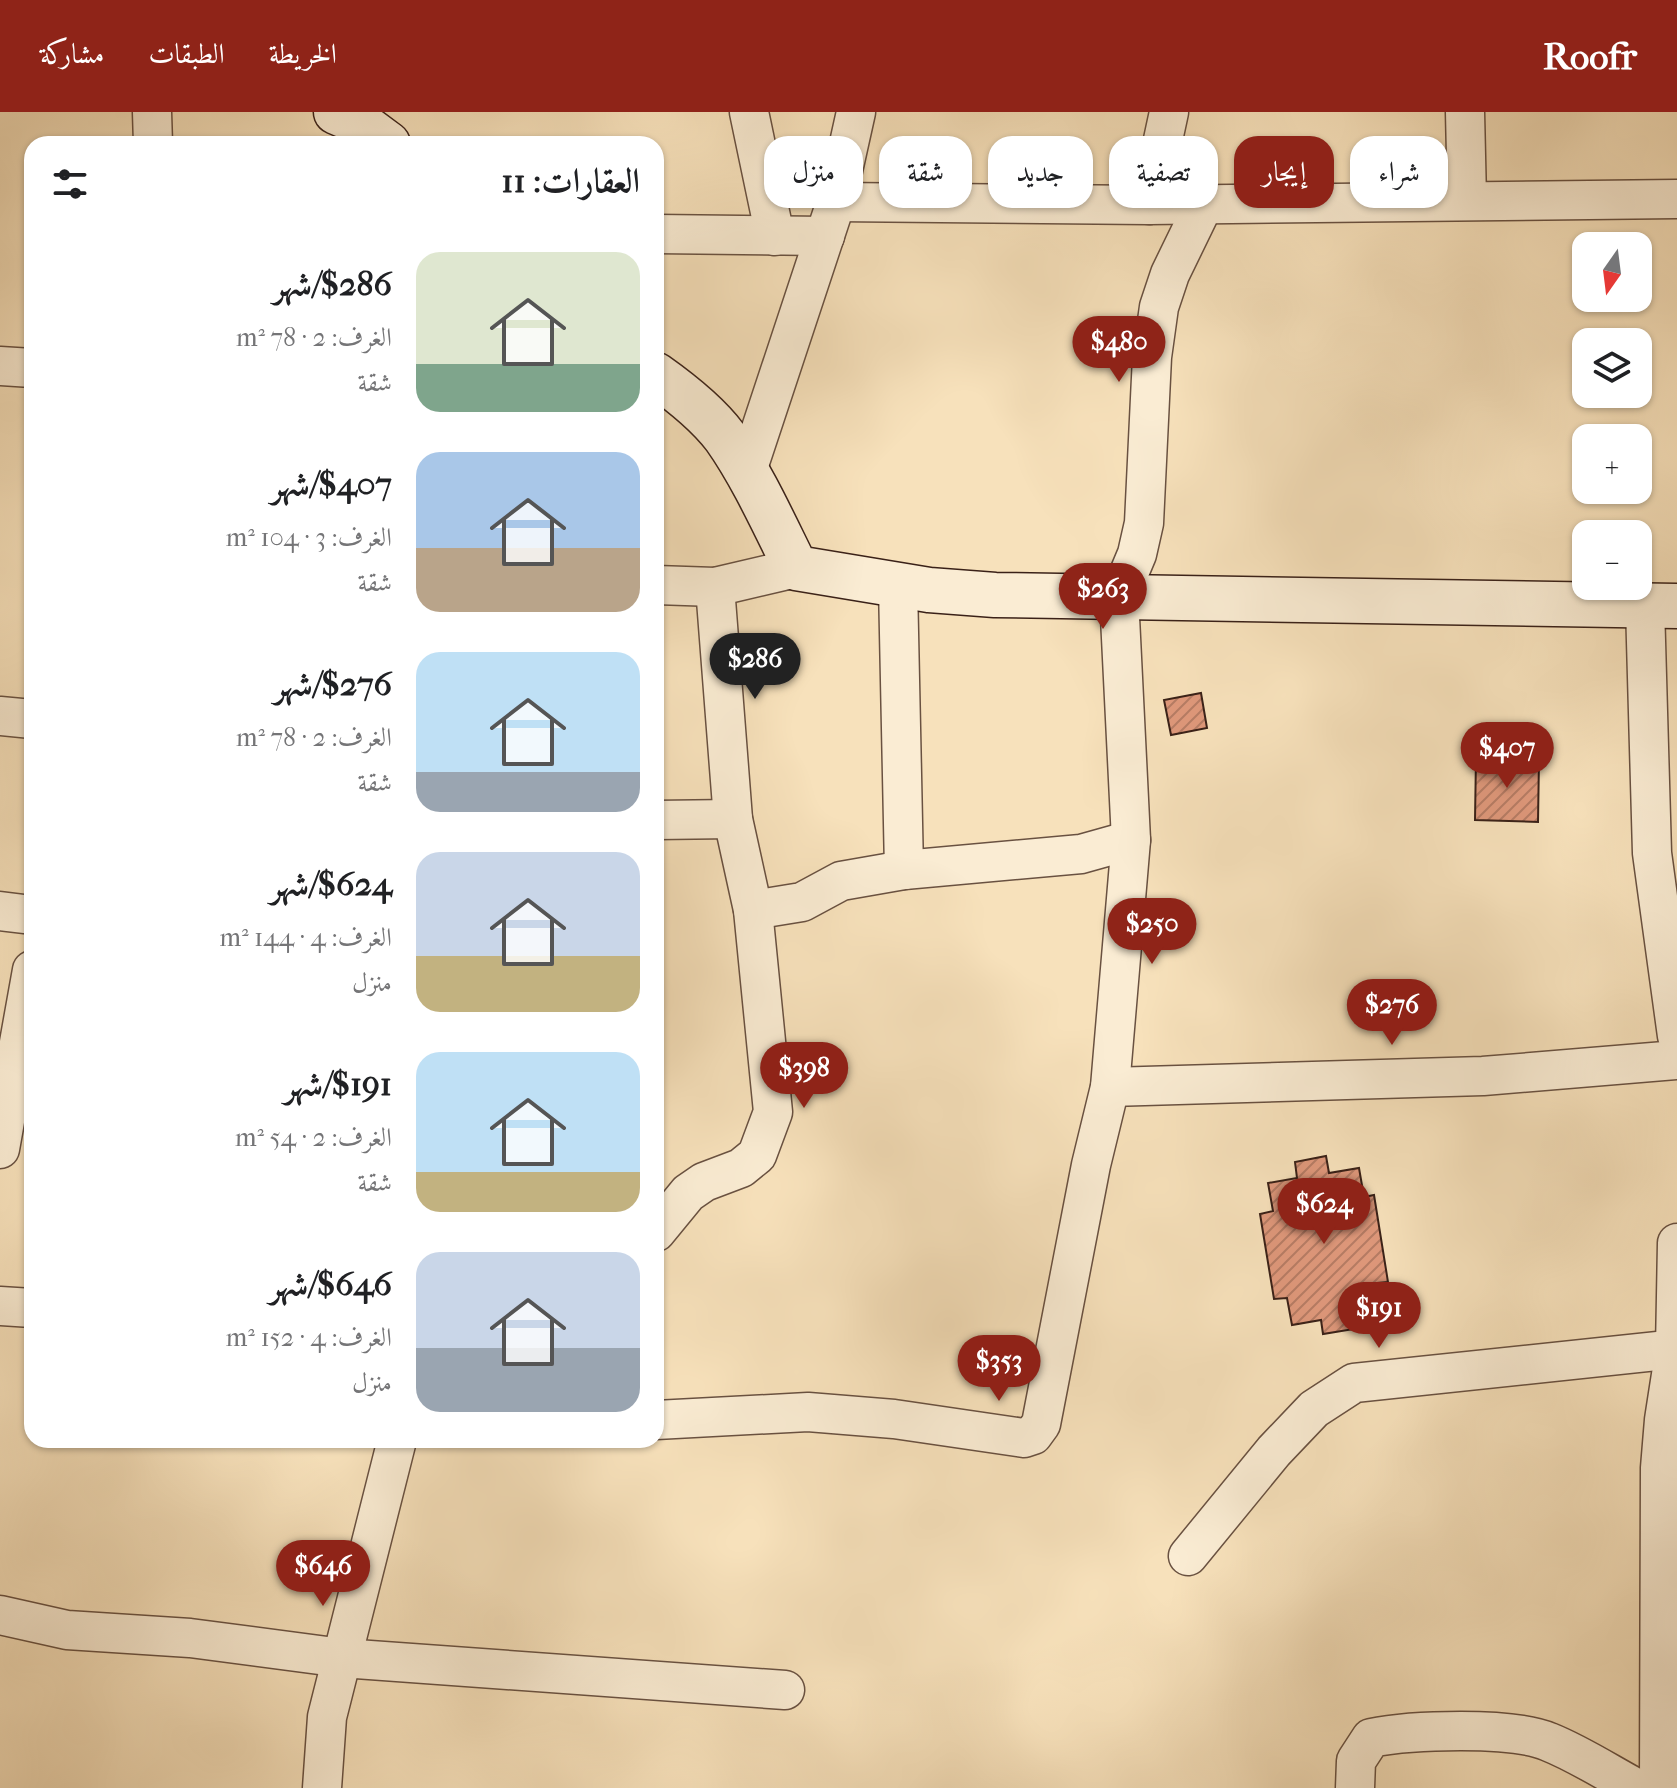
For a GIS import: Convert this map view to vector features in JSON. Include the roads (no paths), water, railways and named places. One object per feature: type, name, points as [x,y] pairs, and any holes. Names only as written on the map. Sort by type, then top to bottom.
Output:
[{"type":"street","points":[[152,112],[153,136]]},
{"type":"street","points":[[336,112],[357,121],[377,136]]},
{"type":"street","points":[[749,112],[775,236]]},
{"type":"street","points":[[746,474],[830,219],[856,112]]},
{"type":"street","points":[[1164,136],[1169,112]]},
{"type":"street","points":[[1465,112],[1467,200]]},
{"type":"street","points":[[1218,204],[1677,199]]},
{"type":"street","points":[[664,234],[775,236],[830,219],[1109,207]]},
{"type":"street","points":[[664,1420],[808,1412],[894,1419],[1024,1438],[1033,1435],[1041,1424],[1091,1165],[1110,1087],[1131,840],[1119,597],[1137,554],[1144,523],[1152,357],[1159,307],[1170,274],[1202,208]]},
{"type":"street","points":[[0,366],[24,368]]},
{"type":"street","points":[[664,381],[681,393],[724,436],[796,568]]},
{"type":"street","points":[[664,585],[715,587],[796,568],[898,585],[995,595],[1661,606],[1652,853],[1669,940],[1677,1036]]},
{"type":"street","points":[[898,585],[904,870]]},
{"type":"street","points":[[664,1222],[688,1193],[704,1182],[741,1168],[757,1155],[773,1112],[753,910],[733,819],[715,587]]},
{"type":"street","points":[[0,716],[24,718]]},
{"type":"street","points":[[664,820],[733,819]]},
{"type":"street","points":[[753,910],[802,902],[841,881],[904,870],[1081,854],[1131,840]]},
{"type":"street","points":[[0,911],[24,914]]},
{"type":"street","points":[[0,1149],[24,1015]]},
{"type":"street","points":[[1110,1087],[1483,1076],[1677,1060]]},
{"type":"street","points":[[1659,1788],[1660,1468],[1664,1420],[1676,1349],[1677,1243]]},
{"type":"street","points":[[0,1306],[24,1308]]},
{"type":"street","points":[[1188,1556],[1274,1451],[1314,1409],[1354,1383],[1676,1349]]},
{"type":"street","points":[[322,1788],[327,1717],[395,1448]]},
{"type":"street","points":[[0,1615],[67,1630],[190,1638],[342,1658],[785,1690]]},
{"type":"street","points":[[1355,1788],[1356,1761],[1371,1738],[1399,1732],[1430,1732],[1508,1733],[1547,1740],[1636,1788]]}]
